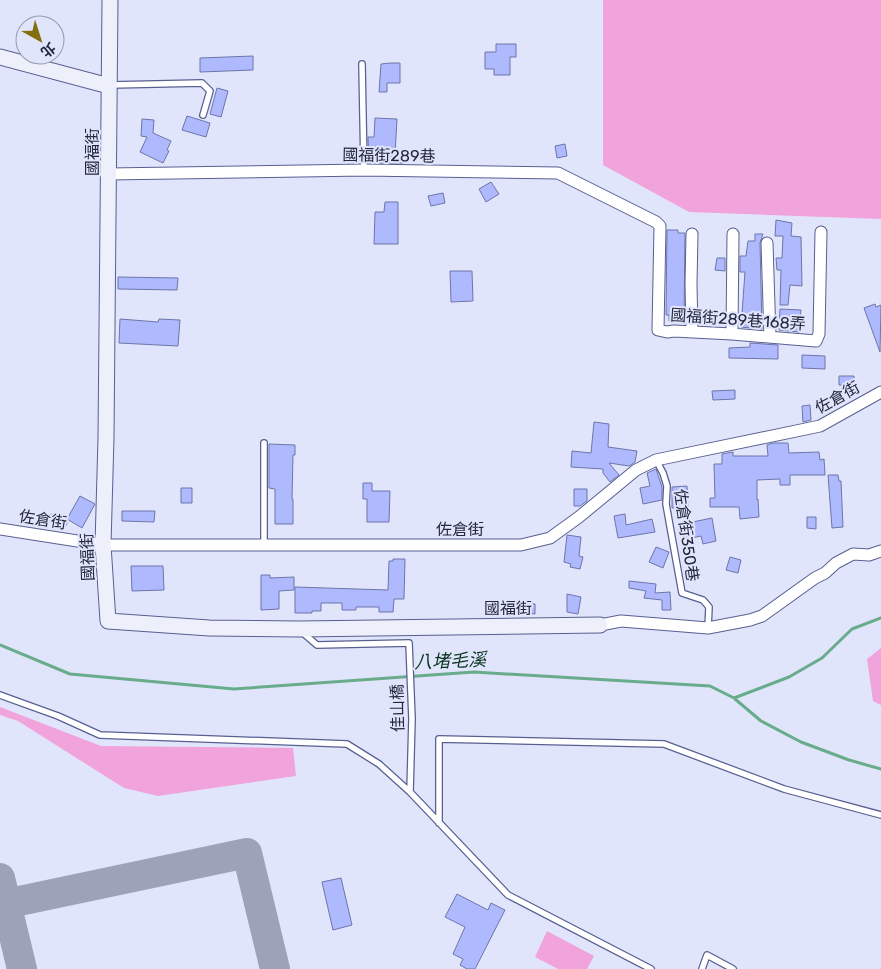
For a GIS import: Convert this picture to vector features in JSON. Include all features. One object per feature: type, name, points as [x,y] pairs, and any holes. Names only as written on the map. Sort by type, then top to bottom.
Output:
[{"type":"street","name":"國福街","points":[[110,0],[106,438],[103,545],[108,621],[209,628],[299,629],[600,625]]},
{"type":"street","points":[[0,57],[110,86]]},
{"type":"street","name":"國福街289巷","points":[[109,174],[364,170],[558,173],[656,222]]},
{"type":"street","name":"國福街289巷168弄","points":[[656,222],[660,226],[658,330],[667,332],[692,331],[816,341],[819,334],[821,232]]},
{"type":"street","points":[[692,234],[692,331]]},
{"type":"street","points":[[732,334],[733,234]]},
{"type":"street","points":[[768,243],[770,336]]},
{"type":"street","name":"佐倉街","points":[[0,529],[103,545],[521,545],[550,538],[579,518],[636,470],[656,460],[820,426],[881,392]]},
{"type":"street","points":[[600,625],[621,621],[708,628],[762,616],[814,578],[825,573],[836,563],[853,554],[869,555],[881,551]]},
{"type":"lane","points":[[362,64],[364,170]]},
{"type":"lane","points":[[110,86],[202,83],[210,91],[203,115]]},
{"type":"lane","points":[[264,443],[264,545]]},
{"type":"lane","name":"佐倉街350巷","points":[[656,460],[667,486],[666,504],[682,593],[703,600],[708,607],[708,628]]},
{"type":"lane","name":"佳山橋","points":[[299,629],[317,645],[409,643],[412,719],[410,792]]},
{"type":"lane","points":[[0,694],[58,716],[100,735],[347,744],[379,764],[410,792],[508,895],[651,969]]},
{"type":"lane","points":[[439,823],[439,739],[664,744],[784,789],[881,815]]},
{"type":"lane","points":[[702,969],[707,955],[733,969]]},
{"type":"shaded area","points":[[603,0],[881,0],[881,219],[689,212],[603,165]]},
{"type":"shaded area","points":[[881,648],[881,705],[873,701],[867,659]]},
{"type":"shaded area","points":[[0,707],[101,746],[293,748],[296,776],[158,796],[124,788],[18,721],[0,715]]},
{"type":"shaded area","points":[[547,931],[594,956],[587,969],[558,969],[535,957]]},
{"type":"building","points":[[496,44],[516,44],[516,57],[510,57],[510,75],[494,75],[494,69],[485,69],[485,52],[496,52]]},
{"type":"building","points":[[253,56],[253,70],[200,72],[200,58]]},
{"type":"building","points":[[400,63],[400,83],[387,83],[387,92],[379,92],[381,64]]},
{"type":"building","points":[[217,88],[228,91],[221,117],[210,114]]},
{"type":"building","points":[[187,116],[210,123],[206,137],[182,130]]},
{"type":"building","points":[[375,118],[397,119],[395,154],[404,154],[404,163],[369,163],[368,137],[374,137]]},
{"type":"building","points":[[142,119],[154,120],[153,133],[171,141],[167,150],[169,151],[163,163],[140,152],[147,137],[141,136]]},
{"type":"building","points":[[565,144],[567,156],[557,158],[555,146]]},
{"type":"building","points":[[491,182],[499,194],[486,202],[479,189]]},
{"type":"building","points":[[443,193],[445,203],[431,206],[428,196]]},
{"type":"building","points":[[385,202],[398,202],[398,244],[374,244],[375,212],[384,212]]},
{"type":"building","points":[[776,220],[792,223],[791,236],[801,237],[802,286],[790,285],[788,305],[780,305],[781,270],[777,270],[776,258],[782,258],[783,236],[775,236]]},
{"type":"building","points":[[667,230],[678,230],[678,233],[685,233],[684,322],[669,321],[669,315],[666,315]]},
{"type":"building","points":[[755,234],[763,234],[760,243],[762,329],[741,327],[745,272],[740,272],[740,256],[746,256],[748,241],[755,241]]},
{"type":"building","points":[[717,258],[725,258],[725,271],[715,270]]},
{"type":"building","points":[[450,271],[472,271],[473,301],[451,302]]},
{"type":"building","points":[[118,277],[178,278],[177,290],[118,289]]},
{"type":"building","points":[[875,304],[876,307],[881,305],[880,352],[864,308]]},
{"type":"building","points":[[780,309],[801,310],[799,332],[779,330]]},
{"type":"building","points":[[120,319],[158,322],[159,319],[180,320],[178,346],[119,343]]},
{"type":"building","points":[[750,343],[778,345],[778,359],[729,358],[729,348],[750,347]]},
{"type":"building","points":[[802,355],[825,356],[825,369],[802,368]]},
{"type":"building","points":[[839,376],[854,376],[854,385],[839,385]]},
{"type":"building","points":[[735,390],[735,399],[713,400],[712,391]]},
{"type":"building","points":[[810,405],[811,420],[803,422],[802,406]]},
{"type":"building","points":[[594,422],[609,424],[608,447],[637,451],[635,462],[629,466],[609,463],[619,475],[610,482],[603,473],[603,469],[571,467],[572,451],[591,453]]},
{"type":"building","points":[[788,443],[789,453],[819,452],[820,460],[824,459],[825,475],[790,475],[790,485],[780,485],[780,479],[757,480],[759,517],[740,519],[739,507],[710,507],[710,498],[715,498],[714,464],[722,464],[722,454],[733,452],[733,456],[768,456],[767,445]]},
{"type":"building","points":[[269,444],[295,445],[295,455],[293,455],[293,524],[275,524],[275,489],[269,488]]},
{"type":"building","points":[[656,469],[662,487],[662,500],[643,504],[640,488],[650,486],[647,473]]},
{"type":"building","points":[[828,475],[838,475],[839,481],[841,481],[843,527],[832,528]]},
{"type":"building","points":[[363,483],[372,483],[372,491],[390,491],[389,522],[367,522],[367,499],[363,499]]},
{"type":"building","points":[[687,486],[688,508],[672,508],[672,487]]},
{"type":"building","points":[[181,488],[192,488],[192,503],[181,503]]},
{"type":"building","points":[[574,489],[587,489],[587,501],[580,506],[574,506]]},
{"type":"building","points":[[80,496],[95,504],[82,528],[67,519]]},
{"type":"building","points":[[122,511],[155,511],[154,522],[122,521]]},
{"type":"building","points":[[51,514],[68,522],[64,529],[48,521]]},
{"type":"building","points":[[625,514],[626,525],[652,519],[655,532],[618,538],[614,516]]},
{"type":"building","points":[[807,517],[816,517],[816,529],[807,528]]},
{"type":"building","points":[[712,518],[716,541],[703,544],[701,536],[682,540],[678,525]]},
{"type":"building","points":[[567,535],[581,537],[579,556],[583,557],[580,569],[570,567],[571,564],[564,562]]},
{"type":"building","points":[[656,547],[669,552],[663,568],[649,562]]},
{"type":"building","points":[[730,557],[741,560],[738,573],[726,570]]},
{"type":"building","points":[[393,559],[405,559],[404,599],[394,599],[393,612],[379,612],[379,607],[356,607],[356,610],[342,610],[342,603],[321,603],[321,611],[295,613],[295,587],[388,590],[389,561],[393,561]]},
{"type":"building","points":[[131,566],[163,566],[164,590],[132,591]]},
{"type":"building","points":[[261,575],[270,575],[270,578],[294,577],[294,590],[279,591],[279,609],[261,610]]},
{"type":"building","points":[[629,581],[656,584],[655,593],[670,592],[671,610],[662,610],[662,600],[644,598],[646,591],[629,588]]},
{"type":"building","points":[[567,594],[581,597],[578,614],[567,612]]},
{"type":"building","points":[[513,601],[521,602],[521,604],[535,604],[535,614],[499,610],[499,604],[512,604]]},
{"type":"building","points":[[341,878],[352,925],[333,930],[322,882]]},
{"type":"building","points":[[457,894],[488,910],[491,903],[505,910],[475,969],[467,969],[460,965],[463,959],[453,954],[465,927],[445,917]]},
{"type":"waterway","name":"八堵毛溪","points":[[0,645],[70,674],[234,689],[474,672],[710,686],[734,698],[789,677],[822,658],[852,629],[881,618]]},
{"type":"waterway","points":[[735,699],[761,721],[801,742],[849,760],[881,769]]},
{"type":"taxiway","points":[[0,905],[247,853],[275,969]]},
{"type":"taxiway","points":[[0,878],[22,969]]}]
